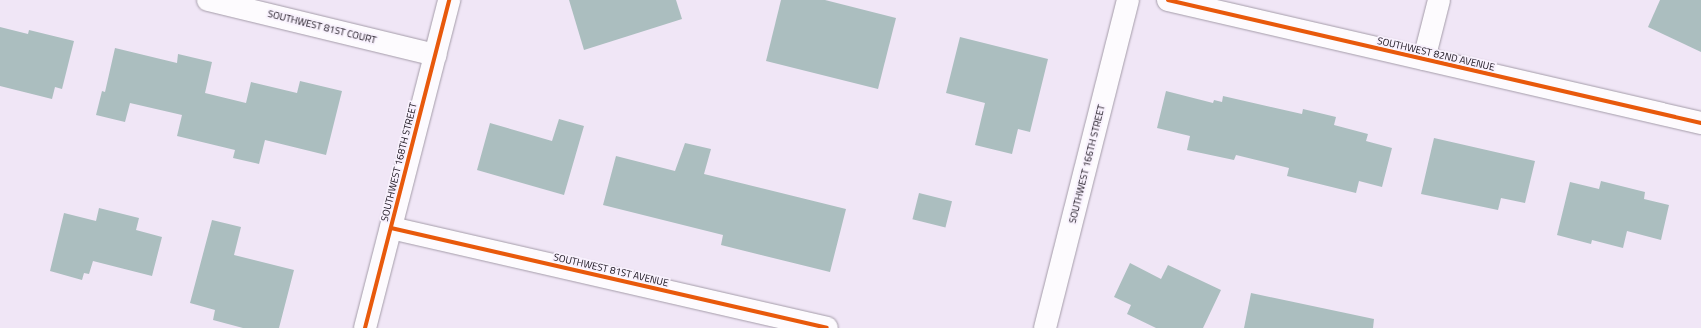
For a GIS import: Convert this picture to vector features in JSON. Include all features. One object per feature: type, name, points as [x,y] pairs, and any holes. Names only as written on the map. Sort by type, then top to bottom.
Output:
[{"type":"street","name":"SOUTHWEST 81ST COURT","points":[[208,0],[435,55]]},
{"type":"street","name":"SOUTHWEST 168TH STREET","points":[[365,328],[449,0]]},
{"type":"street","name":"SOUTHWEST 166TH STREET","points":[[1045,328],[1128,0]]},
{"type":"street","name":"SOUTHWEST 82ND AVENUE","points":[[1168,0],[1701,123]]},
{"type":"street","points":[[1424,59],[1439,0]]},
{"type":"street","name":"SOUTHWEST 81ST AVENUE","points":[[391,228],[827,328]]},
{"type":"building","points":[[569,0],[676,0],[682,19],[584,50]]},
{"type":"building","points":[[781,0],[825,0],[896,18],[878,89],[766,61]]},
{"type":"building","points":[[1660,0],[1701,0],[1701,52],[1648,27]]},
{"type":"building","points":[[0,27],[28,34],[29,30],[74,41],[62,89],[55,87],[52,99],[0,86]]},
{"type":"building","points":[[960,37],[1048,59],[1030,132],[1018,129],[1012,154],[975,145],[985,103],[946,93]]},
{"type":"building","points":[[115,48],[177,63],[178,54],[212,62],[205,93],[246,103],[251,82],[297,93],[300,81],[342,91],[326,155],[265,140],[259,164],[233,158],[235,150],[177,136],[182,115],[130,103],[125,122],[96,115],[102,91],[105,92]]},
{"type":"building","points":[[1166,91],[1213,103],[1214,100],[1222,102],[1223,96],[1302,114],[1303,109],[1336,117],[1334,125],[1368,134],[1366,141],[1392,148],[1382,187],[1359,181],[1356,193],[1287,176],[1289,168],[1236,155],[1234,160],[1187,150],[1190,136],[1157,128]]},
{"type":"building","points":[[559,119],[584,126],[564,195],[477,170],[490,123],[552,141]]},
{"type":"building","points":[[1434,138],[1535,161],[1525,203],[1501,198],[1498,210],[1421,194]]},
{"type":"building","points":[[685,143],[711,149],[704,174],[846,209],[830,272],[721,245],[723,235],[603,205],[616,156],[675,171]]},
{"type":"building","points":[[1601,181],[1645,192],[1644,199],[1669,205],[1661,240],[1627,231],[1623,248],[1592,240],[1591,244],[1557,235],[1570,182],[1599,189]]},
{"type":"building","points":[[919,193],[952,201],[945,227],[912,219]]},
{"type":"building","points":[[99,208],[139,218],[136,230],[162,237],[152,276],[93,261],[89,274],[84,273],[82,280],[50,271],[64,213],[96,221]]},
{"type":"building","points":[[212,220],[241,227],[234,255],[294,270],[279,328],[243,328],[213,320],[215,310],[190,303]]},
{"type":"building","points":[[1130,263],[1161,279],[1168,265],[1221,290],[1203,328],[1156,328],[1127,314],[1131,305],[1114,297]]},
{"type":"building","points":[[1251,293],[1374,319],[1373,328],[1244,328]]},
{"type":"cycle path","points":[[365,328],[449,0]]},
{"type":"cycle path","points":[[1168,0],[1701,123]]},
{"type":"cycle path","points":[[391,228],[827,328]]}]
